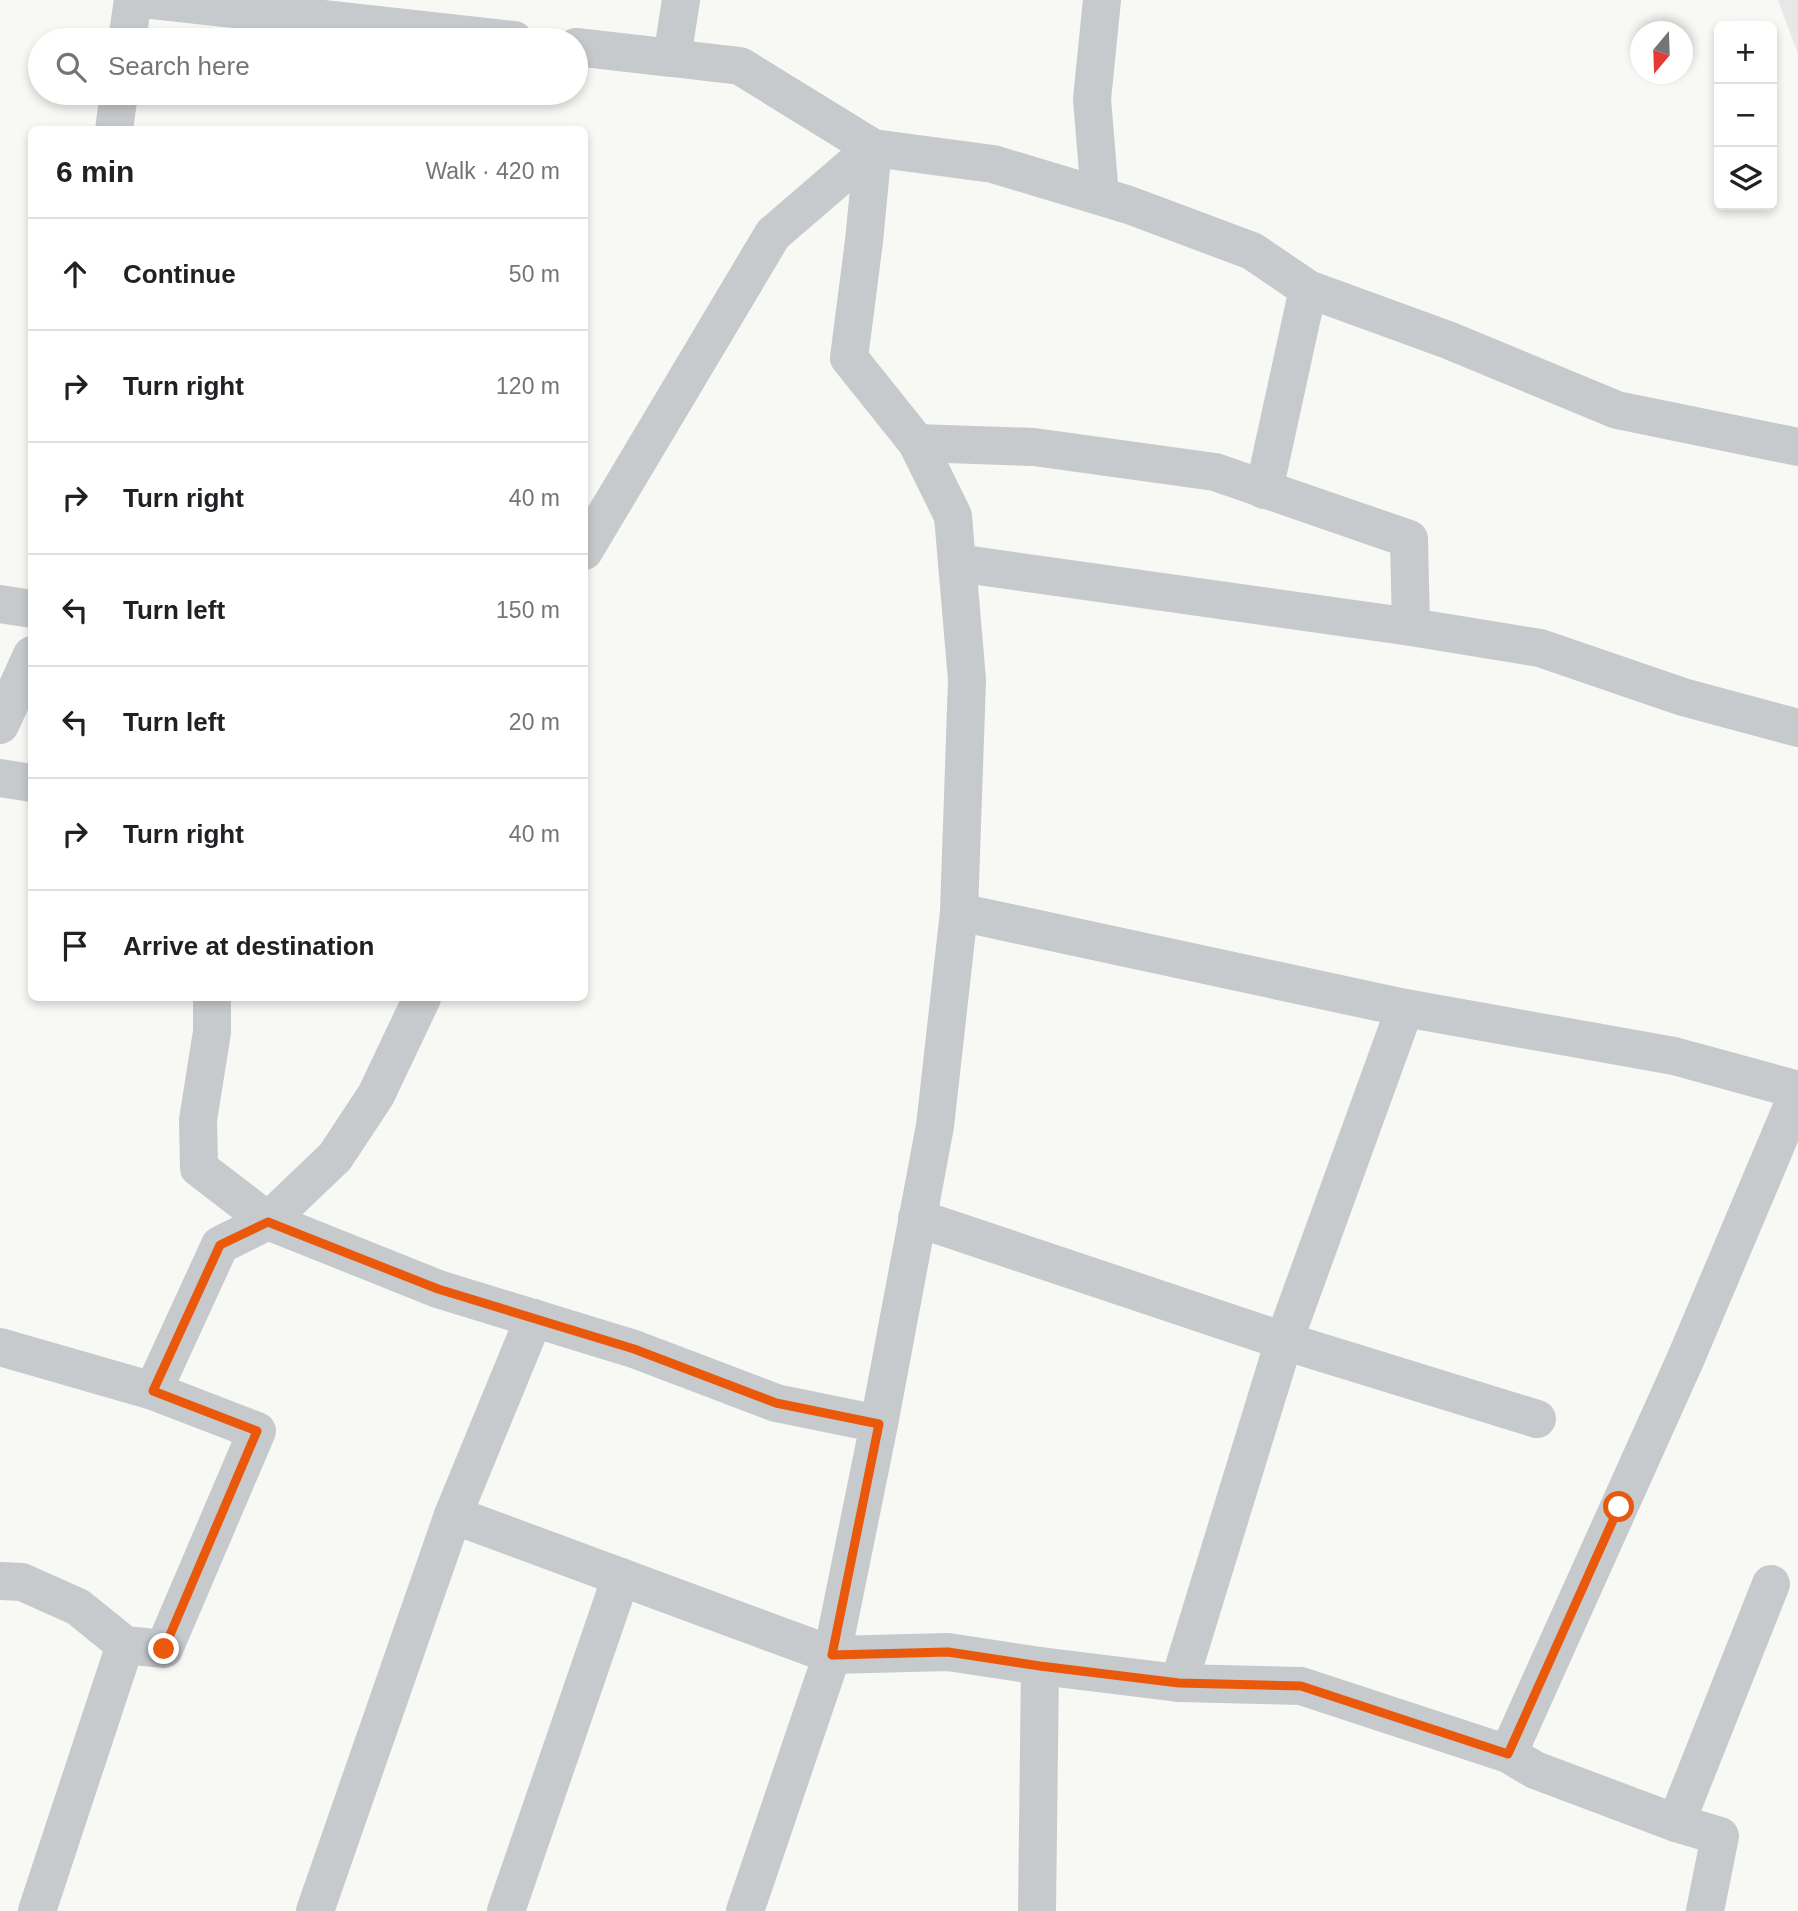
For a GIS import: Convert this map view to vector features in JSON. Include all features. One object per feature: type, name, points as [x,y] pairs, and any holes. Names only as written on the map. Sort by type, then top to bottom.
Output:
[{"type":"street","points":[[129,28],[133,0]]},
{"type":"street","points":[[672,58],[681,0]]},
{"type":"street","points":[[1100,196],[1092,99],[1102,0]]},
{"type":"street","points":[[172,1],[409,28]]},
{"type":"street","points":[[588,48],[740,66],[873,148],[993,164],[1129,205],[1252,251],[1308,289],[1448,340],[1617,410],[1798,447]]},
{"type":"street","points":[[115,126],[117,105]]},
{"type":"street","points":[[745,1911],[832,1655],[935,1126],[959,912],[967,680],[953,516],[917,443],[849,358],[873,148]]},
{"type":"street","points":[[588,544],[773,234],[873,148]]},
{"type":"street","points":[[1264,490],[1308,289]]},
{"type":"street","points":[[917,443],[1034,447],[1215,472],[1409,540],[1410,627]]},
{"type":"street","points":[[957,563],[1540,648],[1683,697],[1798,728]]},
{"type":"street","points":[[0,604],[28,608]]},
{"type":"street","points":[[0,725],[28,664]]},
{"type":"street","points":[[0,778],[28,782]]},
{"type":"street","points":[[959,912],[1405,1008],[1674,1056],[1798,1091],[1686,1358],[1508,1754]]},
{"type":"street","points":[[212,1001],[212,1032],[198,1120],[198,1168],[268,1222],[438,1289],[634,1349],[776,1403],[879,1424]]},
{"type":"street","points":[[153,1391],[220,1245],[268,1222],[335,1157],[376,1095],[421,1001]]},
{"type":"street","points":[[1179,1683],[1284,1340],[1405,1008]]},
{"type":"street","points":[[918,1218],[1284,1340],[1537,1419]]},
{"type":"street","points":[[315,1911],[453,1515],[534,1318]]},
{"type":"street","points":[[0,1347],[153,1391],[257,1431],[164,1649],[125,1645],[78,1607],[22,1582],[0,1581]]},
{"type":"street","points":[[453,1515],[832,1655],[948,1652],[1179,1683],[1301,1686],[1508,1754],[1535,1770],[1676,1823],[1720,1836],[1705,1911]]},
{"type":"street","points":[[506,1911],[621,1577]]},
{"type":"street","points":[[1676,1823],[1772,1584]]},
{"type":"street","points":[[37,1911],[125,1645]]},
{"type":"street","points":[[1037,1911],[1040,1666]]},
{"type":"shaded area","points":[[1778,0],[1798,0],[1798,54]]},
{"type":"route","points":[[164,1649],[257,1431],[153,1391],[220,1245],[268,1222],[438,1289],[634,1349],[776,1403],[879,1424],[832,1655],[948,1652],[1179,1683],[1301,1686],[1508,1754],[1619,1507]]}]
